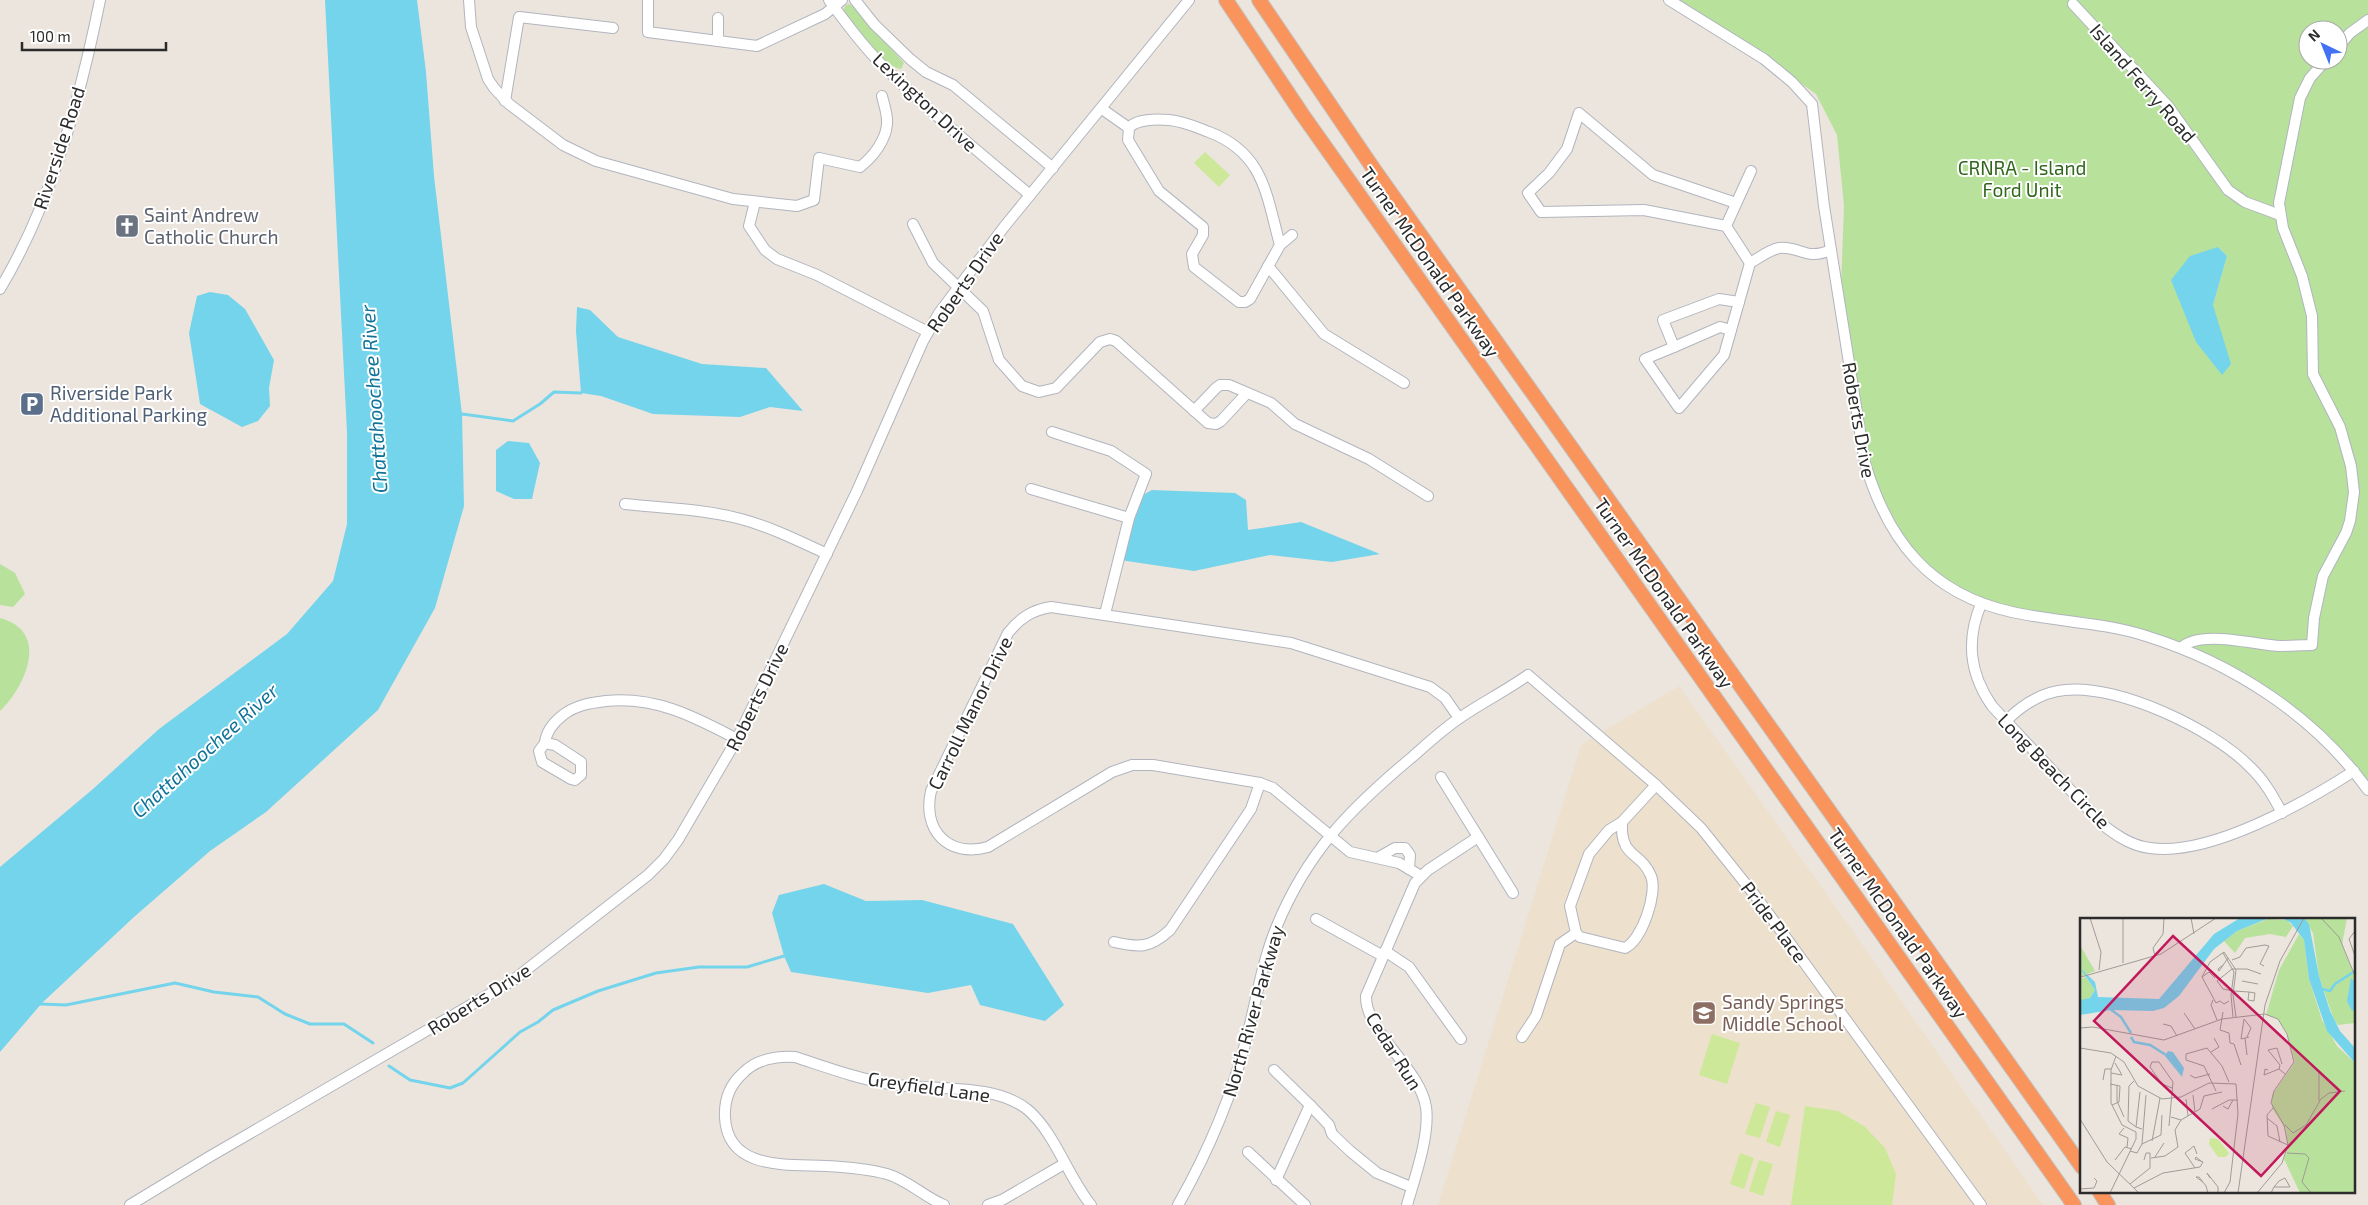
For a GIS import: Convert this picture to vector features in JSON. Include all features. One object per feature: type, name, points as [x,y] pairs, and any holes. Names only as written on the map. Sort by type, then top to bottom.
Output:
[{"type":"highway","name":"Turner McDonald Parkway","points":[[1259,0],[1373,168],[2080,1164]]},
{"type":"highway","name":"Turner McDonald Parkway","points":[[1227,2],[1307,122],[2074,1205]]},
{"type":"highway","points":[[2100,1192],[2108,1205]]},
{"type":"street","name":"Riverside Road","points":[[1,285],[34,222],[59,156],[80,83],[100,0]]},
{"type":"street","points":[[469,0],[471,27],[488,79],[505,101],[563,145],[596,161],[733,199],[797,206],[814,200],[819,158],[860,167],[867,162],[883,140],[887,123],[882,96]]},
{"type":"street","points":[[648,0],[648,32],[757,46],[835,2]]},
{"type":"street","name":"Lexington Drive","points":[[855,0],[874,24],[910,59],[926,72],[959,90],[1053,168]]},
{"type":"street","name":"Roberts Drive","points":[[130,1205],[195,1165],[512,981],[648,875],[664,859],[683,832],[737,739],[827,554],[928,332],[958,287],[1030,195],[1189,0]]},
{"type":"street","name":"Roberts Drive","points":[[1668,0],[1764,59],[1792,82],[1812,104],[1831,250],[1865,463],[1872,488],[1883,514],[1903,545],[1927,572],[1953,591],[1981,604],[2014,613],[2115,627],[2181,648],[2231,671],[2277,700],[2319,734],[2354,770],[2368,790]]},
{"type":"street","name":"Lexington Drive","points":[[835,2],[858,39],[882,65],[935,114],[1030,195]]},
{"type":"street","name":"Island Ferry Road","points":[[2073,4],[2168,106],[2228,190],[2245,202],[2280,216]]},
{"type":"street","points":[[505,101],[519,17],[613,28]]},
{"type":"street","points":[[718,18],[718,41]]},
{"type":"street","points":[[2348,35],[2368,20]]},
{"type":"street","points":[[2181,648],[2191,641],[2206,638],[2281,646],[2312,645],[2314,618],[2323,576],[2350,521],[2354,492],[2351,466],[2336,415],[2320,392],[2313,374],[2312,316],[2302,276],[2280,216],[2280,192],[2300,98],[2310,78],[2317,70]]},
{"type":"street","points":[[1102,109],[1129,128]]},
{"type":"street","points":[[1736,203],[1653,175],[1579,113],[1567,149],[1549,173],[1528,193],[1541,212],[1644,210],[1726,226],[1750,263]]},
{"type":"street","points":[[1280,245],[1264,187],[1251,161],[1238,146],[1223,137],[1176,121],[1160,120],[1136,123],[1129,128],[1128,140],[1159,191],[1203,226],[1204,235],[1192,254],[1194,268],[1239,302],[1245,302],[1250,299],[1280,245],[1292,235]]},
{"type":"street","points":[[1726,226],[1751,171]]},
{"type":"street","points":[[755,202],[749,226],[770,254],[817,275],[928,332]]},
{"type":"street","points":[[913,224],[933,263],[982,311],[999,360],[1022,386],[1039,392],[1056,388],[1100,342],[1110,338],[1116,341],[1208,423],[1216,424],[1246,394]]},
{"type":"street","points":[[1731,330],[1720,328],[1645,359],[1678,408],[1724,355],[1750,263],[1772,250],[1780,248],[1809,255],[1816,255],[1831,250]]},
{"type":"street","points":[[1268,266],[1324,334],[1404,383]]},
{"type":"street","points":[[1674,347],[1663,320],[1718,299],[1739,302]]},
{"type":"street","points":[[1194,411],[1220,385],[1229,385],[1270,403],[1295,424],[1369,459],[1428,496]]},
{"type":"street","points":[[1052,432],[1111,452],[1146,474],[1128,518],[1106,614]]},
{"type":"street","points":[[1031,490],[1128,518]]},
{"type":"street","points":[[625,504],[721,514],[740,518],[784,534],[827,554]]},
{"type":"street","name":"Long Beach Circle","points":[[1981,604],[1971,634],[1972,666],[1984,694],[2006,721],[2103,825],[2119,837],[2136,845],[2161,850],[2184,848],[2234,833],[2282,813],[2319,794],[2354,770]]},
{"type":"street","name":"Carroll Manor Drive","points":[[1329,835],[1285,796],[1260,783],[1153,765],[1132,765],[1112,772],[988,847],[966,850],[954,847],[944,841],[935,831],[929,818],[928,803],[931,791],[1008,632],[1022,617],[1040,608],[1062,607],[1291,642],[1430,687],[1445,698],[1459,718]]},
{"type":"street","name":"North River Parkway","points":[[1178,1205],[1221,1118],[1237,1071],[1262,970],[1276,930],[1299,880],[1329,835],[1375,788],[1459,718],[1528,675]]},
{"type":"street","name":"Pride Place","points":[[1528,675],[1656,785],[1701,828],[1757,898],[1981,1205]]},
{"type":"street","points":[[2006,721],[2032,700],[2064,690],[2091,690],[2139,703],[2190,725],[2237,754],[2263,781],[2282,813]]},
{"type":"street","points":[[545,744],[549,731],[570,710],[588,703],[620,700],[646,701],[672,708],[737,739]]},
{"type":"street","points":[[1441,778],[1513,893]]},
{"type":"street","points":[[1114,942],[1131,946],[1145,946],[1158,940],[1170,930],[1251,809],[1260,783]]},
{"type":"street","points":[[1622,822],[1623,842],[1648,869],[1653,881],[1652,894],[1643,927],[1636,940],[1626,948],[1580,937],[1576,933],[1570,906],[1589,854],[1610,830],[1622,822],[1656,785]]},
{"type":"street","points":[[1329,835],[1350,852],[1379,857],[1398,863],[1421,876]]},
{"type":"street","name":"Cedar Run","points":[[1407,1205],[1427,1124],[1426,1105],[1412,1074],[1376,1025],[1366,1005],[1369,987],[1415,883],[1428,870],[1478,837]]},
{"type":"street","points":[[1379,857],[1395,848],[1406,848],[1410,855],[1409,869]]},
{"type":"street","points":[[1316,919],[1409,967],[1461,1038]]},
{"type":"street","points":[[1522,1037],[1536,1016],[1560,944],[1576,933]]},
{"type":"street","name":"Greyfield Lane","points":[[944,1205],[894,1176],[825,1166],[790,1166],[748,1156],[737,1148],[729,1136],[724,1108],[727,1094],[742,1073],[753,1065],[780,1056],[794,1057],[891,1084],[984,1092],[1011,1100],[1027,1110],[1043,1128],[1080,1191],[1091,1205]]},
{"type":"street","points":[[1274,1070],[1329,1125],[1332,1134],[1377,1173],[1412,1187]]},
{"type":"street","points":[[1276,1180],[1310,1105]]},
{"type":"street","points":[[1248,1152],[1305,1205]]},
{"type":"street","points":[[988,1205],[1002,1200],[1064,1164]]},
{"type":"shaded area","name":"Sandy Springs Middle School","points":[[1679,686],[1855,934],[2043,1205],[1438,1205],[1581,745]]},
{"type":"green space","name":"CRNRA - Island Ford Unit","points":[[1671,0],[2368,0],[2368,788],[2317,734],[2235,674],[2159,640],[1972,601],[1915,559],[1878,509],[1840,312],[1844,206],[1837,135],[1816,94],[1769,61]],"holes":[[[2218,247],[2227,256],[2213,305]]]},
{"type":"green space","points":[[849,4],[854,7],[904,63],[901,69],[894,67],[877,54],[862,36],[843,12],[845,6]]},
{"type":"green space","points":[[1205,152],[1230,175],[1219,187],[1194,163]]},
{"type":"green space","points":[[0,564],[15,573],[25,594],[13,607],[0,605]]},
{"type":"green space","points":[[0,618],[15,625],[25,634],[29,647],[25,674],[10,700],[0,711]]},
{"type":"green space","points":[[1712,1034],[1740,1043],[1727,1084],[1699,1075]]},
{"type":"green space","points":[[1756,1103],[1770,1107],[1760,1138],[1745,1134]]},
{"type":"green space","points":[[1805,1106],[1838,1111],[1864,1126],[1885,1148],[1896,1174],[1892,1205],[1791,1205]]},
{"type":"green space","points":[[1776,1111],[1790,1115],[1780,1147],[1766,1142]]},
{"type":"green space","points":[[1740,1153],[1754,1158],[1744,1189],[1730,1184]]},
{"type":"green space","points":[[1759,1160],[1773,1164],[1763,1196],[1749,1191]]},
{"type":"water","name":"Chattahoochee River","points":[[325,0],[417,0],[426,72],[434,176],[462,414],[464,506],[435,608],[378,710],[266,812],[210,851],[134,917],[42,1003],[0,1052],[0,867],[93,789],[159,729],[287,634],[333,581],[347,524],[347,432]]},
{"type":"water","points":[[2218,247],[2227,256],[2213,305],[2231,364],[2222,375],[2196,342],[2171,280],[2190,256]]},
{"type":"water","points":[[210,292],[228,295],[245,309],[274,360],[269,388],[270,406],[258,421],[242,427],[200,404],[189,333],[197,296]]},
{"type":"water","points":[[577,307],[590,310],[618,337],[702,364],[766,368],[803,411],[770,407],[740,417],[653,414],[601,396],[581,393],[576,331]]},
{"type":"water","points":[[508,441],[529,443],[540,463],[532,499],[514,499],[496,491],[496,450]]},
{"type":"water","points":[[1152,490],[1235,493],[1246,500],[1248,530],[1301,522],[1380,554],[1332,562],[1270,555],[1194,571],[1120,560],[1139,497]]},
{"type":"water","points":[[824,884],[866,901],[922,900],[1013,924],[1064,1005],[1045,1021],[980,1005],[971,985],[928,993],[791,972],[784,956],[772,913],[779,895]]},
{"type":"waterway","points":[[459,417],[462,414],[513,421],[540,404],[554,392],[581,393]]},
{"type":"waterway","points":[[389,1066],[410,1080],[450,1088],[463,1083],[520,1032],[538,1022],[553,1010],[598,991],[656,973],[699,967],[747,967],[784,956]]},
{"type":"waterway","points":[[40,1004],[66,1005],[175,983],[214,992],[258,997],[285,1014],[310,1024],[344,1024],[373,1043]]},
{"type":"place","name":"Saint Andrew Catholic Church","points":[[127,226]]},
{"type":"place","name":"Riverside Park Additional Parking","points":[[32,404]]},
{"type":"place","name":"Sandy Springs Middle School","points":[[1704,1013]]}]
